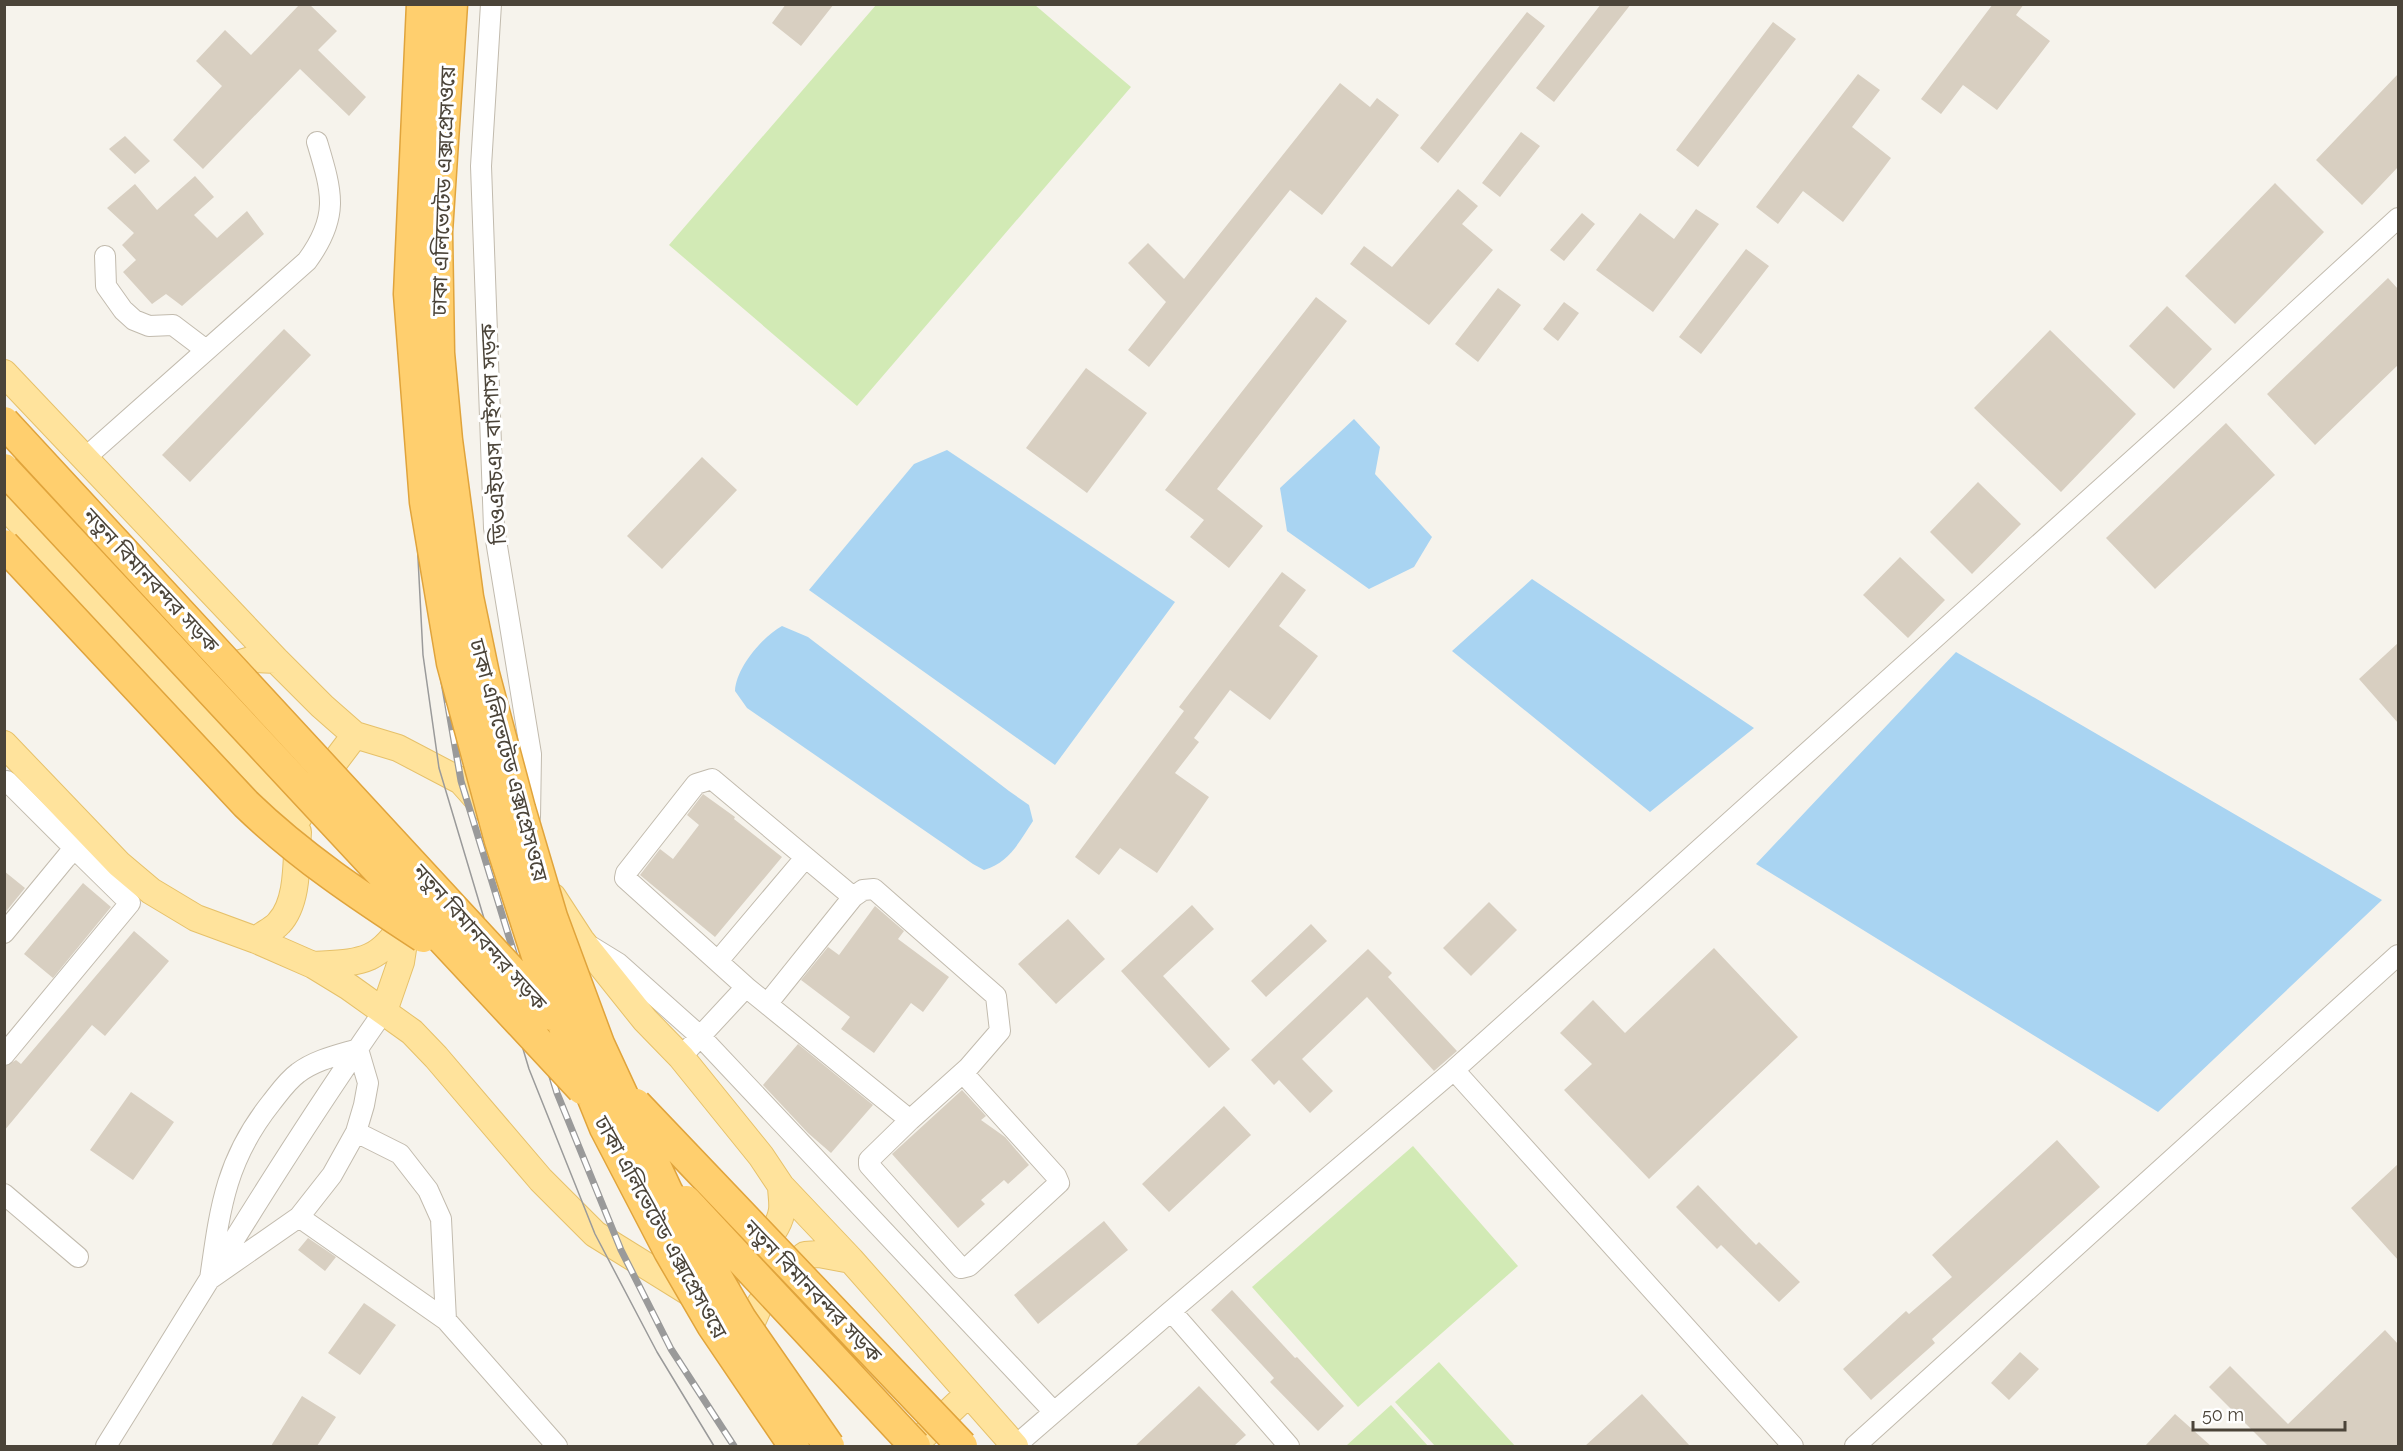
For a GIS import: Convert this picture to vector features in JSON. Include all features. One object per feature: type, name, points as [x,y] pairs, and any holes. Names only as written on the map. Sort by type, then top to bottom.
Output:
[{"type":"highway","name":"ঢাকা এলিভেটেড এক্সপ্রেসওয়ে","points":[[422,4],[409,294],[425,502],[452,663],[501,842],[543,975],[605,1128],[669,1251],[712,1325],[794,1446]]},
{"type":"highway","name":"ঢাকা এলিভেটেড এক্সপ্রেসওয়ে","points":[[452,4],[437,232],[439,353],[447,440],[468,597],[484,674],[552,917],[599,1044],[667,1191],[741,1319],[830,1446]]},
{"type":"highway","name":"নতুন বিমানবন্দর সড়ক","points":[[4,422],[580,1046],[962,1446]]},
{"type":"highway","name":"নতুন বিমানবন্দর সড়ক","points":[[4,469],[914,1446]]},
{"type":"highway","points":[[4,544],[246,804],[272,829],[317,866],[461,961]]},
{"type":"main road","points":[[4,373],[322,706],[356,735],[398,748],[461,781],[530,862],[581,940],[645,1020],[681,1057],[761,1156],[781,1186],[851,1260],[1015,1446]]},
{"type":"main road","points":[[4,505],[299,817]]},
{"type":"main road","points":[[162,671],[175,672],[187,667],[206,647],[218,623],[221,601]]},
{"type":"main road","points":[[212,724],[209,698],[218,685],[240,663],[254,659],[276,660]]},
{"type":"main road","points":[[256,940],[280,922],[287,910],[293,890],[299,817],[316,786],[356,735]]},
{"type":"main road","points":[[4,744],[119,864],[151,891],[196,918],[256,940],[313,965],[412,1032],[541,1180],[595,1234],[675,1283],[732,1322],[746,1336],[779,1388],[819,1438],[830,1446]]},
{"type":"main road","points":[[334,761],[385,816],[407,847],[412,868],[413,886],[401,962],[384,1011]]},
{"type":"main road","points":[[313,965],[369,958],[395,937],[408,914]]},
{"type":"main road","points":[[675,1283],[698,1287],[717,1282],[759,1249],[778,1223],[782,1209],[781,1186]]},
{"type":"main road","points":[[746,1336],[760,1304],[777,1280],[805,1255],[819,1254],[851,1260]]},
{"type":"main road","points":[[914,1446],[969,1394]]},
{"type":"street","name":"ডিওএইচএস বাইপাস সড়ক","points":[[491,4],[482,166],[494,528],[531,754],[530,862]]},
{"type":"street","points":[[85,458],[307,261],[322,240],[330,218],[329,183],[317,142]]},
{"type":"street","points":[[1015,1446],[1454,1070],[2194,405],[2398,218]]},
{"type":"street","points":[[105,255],[106,286],[134,320],[149,326],[173,325],[206,350]]},
{"type":"street","points":[[4,779],[7,781],[4,784]]},
{"type":"street","points":[[853,897],[712,779],[696,784],[626,873],[625,879],[746,987],[910,1120]]},
{"type":"street","points":[[4,784],[7,781],[74,848],[4,933]]},
{"type":"street","points":[[4,933],[74,848],[130,903],[4,1055]]},
{"type":"street","points":[[718,961],[806,858]]},
{"type":"street","points":[[767,1004],[853,897],[863,890],[874,889],[996,996],[1000,1031],[963,1073],[869,1160],[869,1165],[961,1268],[969,1266],[1059,1183],[1056,1176],[963,1073]]},
{"type":"street","points":[[581,940],[618,963],[700,1037],[1054,1412]]},
{"type":"street","points":[[1855,1446],[2398,955]]},
{"type":"street","points":[[681,1057],[746,987]]},
{"type":"street","points":[[106,1446],[210,1279],[384,1011]]},
{"type":"street","points":[[210,1279],[299,1217],[332,1175],[356,1132],[368,1083],[358,1049]]},
{"type":"street","points":[[210,1279],[221,1204],[231,1172],[247,1138],[264,1112],[297,1073],[313,1064],[358,1049]]},
{"type":"street","points":[[1454,1070],[1792,1446]]},
{"type":"street","points":[[356,1132],[400,1154],[428,1190],[441,1219],[446,1320]]},
{"type":"street","points":[[4,1194],[78,1257]]},
{"type":"street","points":[[299,1217],[446,1320],[557,1446]]},
{"type":"street","points":[[1171,1311],[1289,1446]]},
{"type":"green space","points":[[876,5],[1035,5],[1131,87],[857,406],[669,245]]},
{"type":"green space","points":[[1413,1146],[1518,1266],[1358,1407],[1252,1287]]},
{"type":"green space","points":[[1439,1362],[1515,1446],[1435,1446],[1395,1402]]},
{"type":"green space","points":[[1391,1405],[1428,1446],[1347,1445]]},
{"type":"water","points":[[1354,419],[1380,447],[1375,474],[1432,537],[1414,567],[1369,589],[1287,531],[1280,488]]},
{"type":"water","points":[[947,450],[1175,602],[1055,765],[809,590],[914,464]]},
{"type":"water","points":[[1532,579],[1754,728],[1650,812],[1452,651]]},
{"type":"water","points":[[782,626],[808,637],[1029,805],[1033,821],[1007,857],[984,870],[973,864],[747,708],[735,691],[736,682],[751,654],[766,638]]},
{"type":"water","points":[[1956,652],[2382,900],[2158,1112],[1756,864]]},
{"type":"building","points":[[300,4],[309,4],[337,31],[318,50],[366,97],[349,116],[300,69],[203,169],[173,140],[222,86],[196,61],[225,30],[251,55]]},
{"type":"building","points":[[786,4],[834,4],[801,46],[772,23]]},
{"type":"building","points":[[1601,4],[1631,4],[1554,102],[1536,88]]},
{"type":"building","points":[[1993,4],[2024,4],[2016,15],[2050,41],[1997,110],[1963,85],[1941,114],[1921,99]]},
{"type":"building","points":[[1527,12],[1545,26],[1438,163],[1420,148]]},
{"type":"building","points":[[1773,22],[1796,39],[1698,167],[1676,150]]},
{"type":"building","points":[[1858,74],[1880,90],[1852,127],[1891,158],[1843,222],[1803,191],[1778,224],[1756,207]]},
{"type":"building","points":[[2398,74],[2398,167],[2362,205],[2316,160]]},
{"type":"building","points":[[1340,83],[1370,107],[1377,98],[1399,115],[1322,215],[1290,190],[1149,367],[1128,350],[1166,302],[1128,263],[1148,243],[1184,279]]},
{"type":"building","points":[[1521,132],[1540,146],[1500,197],[1482,183]]},
{"type":"building","points":[[125,136],[150,161],[135,174],[109,149]]},
{"type":"building","points":[[195,176],[214,197],[194,215],[217,238],[247,211],[264,234],[182,306],[166,294],[152,304],[123,272],[136,260],[122,245],[134,233],[107,208],[135,184],[157,210]]},
{"type":"building","points":[[2275,183],[2324,232],[2235,324],[2185,276]]},
{"type":"building","points":[[1458,189],[1478,206],[1462,224],[1493,250],[1429,325],[1350,264],[1364,246],[1392,267]]},
{"type":"building","points":[[1696,209],[1719,224],[1653,312],[1596,270],[1640,213],[1674,239]]},
{"type":"building","points":[[1582,213],[1595,224],[1564,261],[1550,250]]},
{"type":"building","points":[[1746,249],[1769,266],[1701,354],[1679,337]]},
{"type":"building","points":[[2388,278],[2398,289],[2398,365],[2315,445],[2267,394]]},
{"type":"building","points":[[1498,288],[1521,305],[1478,362],[1455,344]]},
{"type":"building","points":[[1316,297],[1347,321],[1217,489],[1263,526],[1229,568],[1190,537],[1204,520],[1165,490]]},
{"type":"building","points":[[1564,302],[1579,313],[1558,341],[1543,329]]},
{"type":"building","points":[[2167,306],[2212,349],[2174,389],[2129,346]]},
{"type":"building","points":[[284,329],[311,355],[190,482],[162,455]]},
{"type":"building","points":[[2050,330],[2136,414],[2061,492],[1974,408]]},
{"type":"building","points":[[1086,368],[1147,413],[1087,493],[1026,448]]},
{"type":"building","points":[[2226,423],[2275,475],[2155,589],[2106,538]]},
{"type":"building","points":[[702,457],[737,490],[662,569],[627,536]]},
{"type":"building","points":[[1978,482],[2021,524],[1972,574],[1930,532]]},
{"type":"building","points":[[1900,557],[1945,600],[1908,638],[1863,595]]},
{"type":"building","points":[[1282,572],[1306,590],[1279,626],[1318,656],[1270,720],[1230,690],[1194,738],[1199,742],[1175,773],[1209,797],[1157,873],[1120,848],[1099,875],[1075,857],[1184,711],[1179,707]]},
{"type":"building","points":[[2398,643],[2398,723],[2359,679]]},
{"type":"building","points":[[703,794],[735,817],[734,819],[782,857],[715,937],[640,875],[660,849],[673,859],[699,825],[687,815]]},
{"type":"building","points":[[4,871],[25,888],[4,914]]},
{"type":"building","points":[[83,883],[111,907],[53,978],[24,954]]},
{"type":"building","points":[[1489,902],[1517,930],[1471,976],[1443,948]]},
{"type":"building","points":[[1192,905],[1214,929],[1163,976],[1230,1049],[1209,1068],[1121,971]]},
{"type":"building","points":[[875,906],[904,931],[898,939],[949,977],[923,1012],[911,1003],[874,1053],[841,1029],[850,1017],[801,980],[828,947],[839,955]]},
{"type":"building","points":[[1068,919],[1105,959],[1056,1004],[1018,964]]},
{"type":"building","points":[[1311,924],[1327,941],[1266,997],[1251,981]]},
{"type":"building","points":[[134,931],[169,961],[105,1036],[92,1025],[4,1131],[4,1067],[16,1060],[21,1064]]},
{"type":"building","points":[[1714,948],[1798,1037],[1649,1179],[1564,1090],[1592,1064],[1560,1033],[1593,1000],[1625,1033]]},
{"type":"building","points":[[1368,949],[1392,973],[1388,977],[1457,1051],[1434,1071],[1367,997],[1302,1059],[1333,1091],[1310,1113],[1279,1080],[1274,1085],[1251,1060]]},
{"type":"building","points":[[798,1044],[873,1105],[831,1153],[808,1133],[763,1085]]},
{"type":"building","points":[[962,1090],[986,1116],[981,1120],[1005,1137],[1029,1165],[1008,1184],[1004,1180],[981,1200],[985,1204],[958,1228],[892,1154]]},
{"type":"building","points":[[131,1092],[174,1122],[133,1180],[90,1150]]},
{"type":"building","points":[[1224,1106],[1251,1135],[1169,1212],[1142,1184]]},
{"type":"building","points":[[2057,1140],[2100,1187],[1932,1339],[1935,1343],[1871,1400],[1843,1369],[1906,1311],[1909,1314],[1952,1277],[1932,1255]]},
{"type":"building","points":[[2398,1164],[2398,1260],[2351,1208]]},
{"type":"building","points":[[1698,1185],[1756,1245],[1759,1242],[1800,1282],[1779,1302],[1721,1245],[1717,1249],[1676,1207]]},
{"type":"building","points":[[1104,1221],[1128,1250],[1038,1324],[1014,1295]]},
{"type":"building","points":[[308,1238],[336,1257],[325,1271],[298,1250]]},
{"type":"building","points":[[1232,1290],[1295,1358],[1297,1357],[1344,1406],[1318,1431],[1270,1382],[1274,1378],[1211,1310]]},
{"type":"building","points":[[364,1303],[396,1325],[360,1375],[328,1353]]},
{"type":"building","points":[[2385,1330],[2398,1344],[2398,1446],[2268,1446],[2209,1387],[2230,1366],[2288,1424]]},
{"type":"building","points":[[2020,1352],[2039,1369],[2009,1400],[1991,1383]]},
{"type":"building","points":[[1199,1386],[1246,1435],[1234,1446],[1135,1446]]},
{"type":"building","points":[[1642,1394],[1690,1446],[1585,1446]]},
{"type":"building","points":[[302,1396],[336,1417],[317,1446],[271,1446]]},
{"type":"building","points":[[2175,1414],[2211,1446],[2145,1446]]},
{"type":"tram line","points":[[426,4],[413,461],[423,655],[439,768],[529,1069],[595,1234],[657,1352],[714,1446]]},
{"type":"railway","points":[[445,4],[426,469],[439,654],[461,781],[557,1093],[621,1250],[671,1349],[734,1446]]}]
